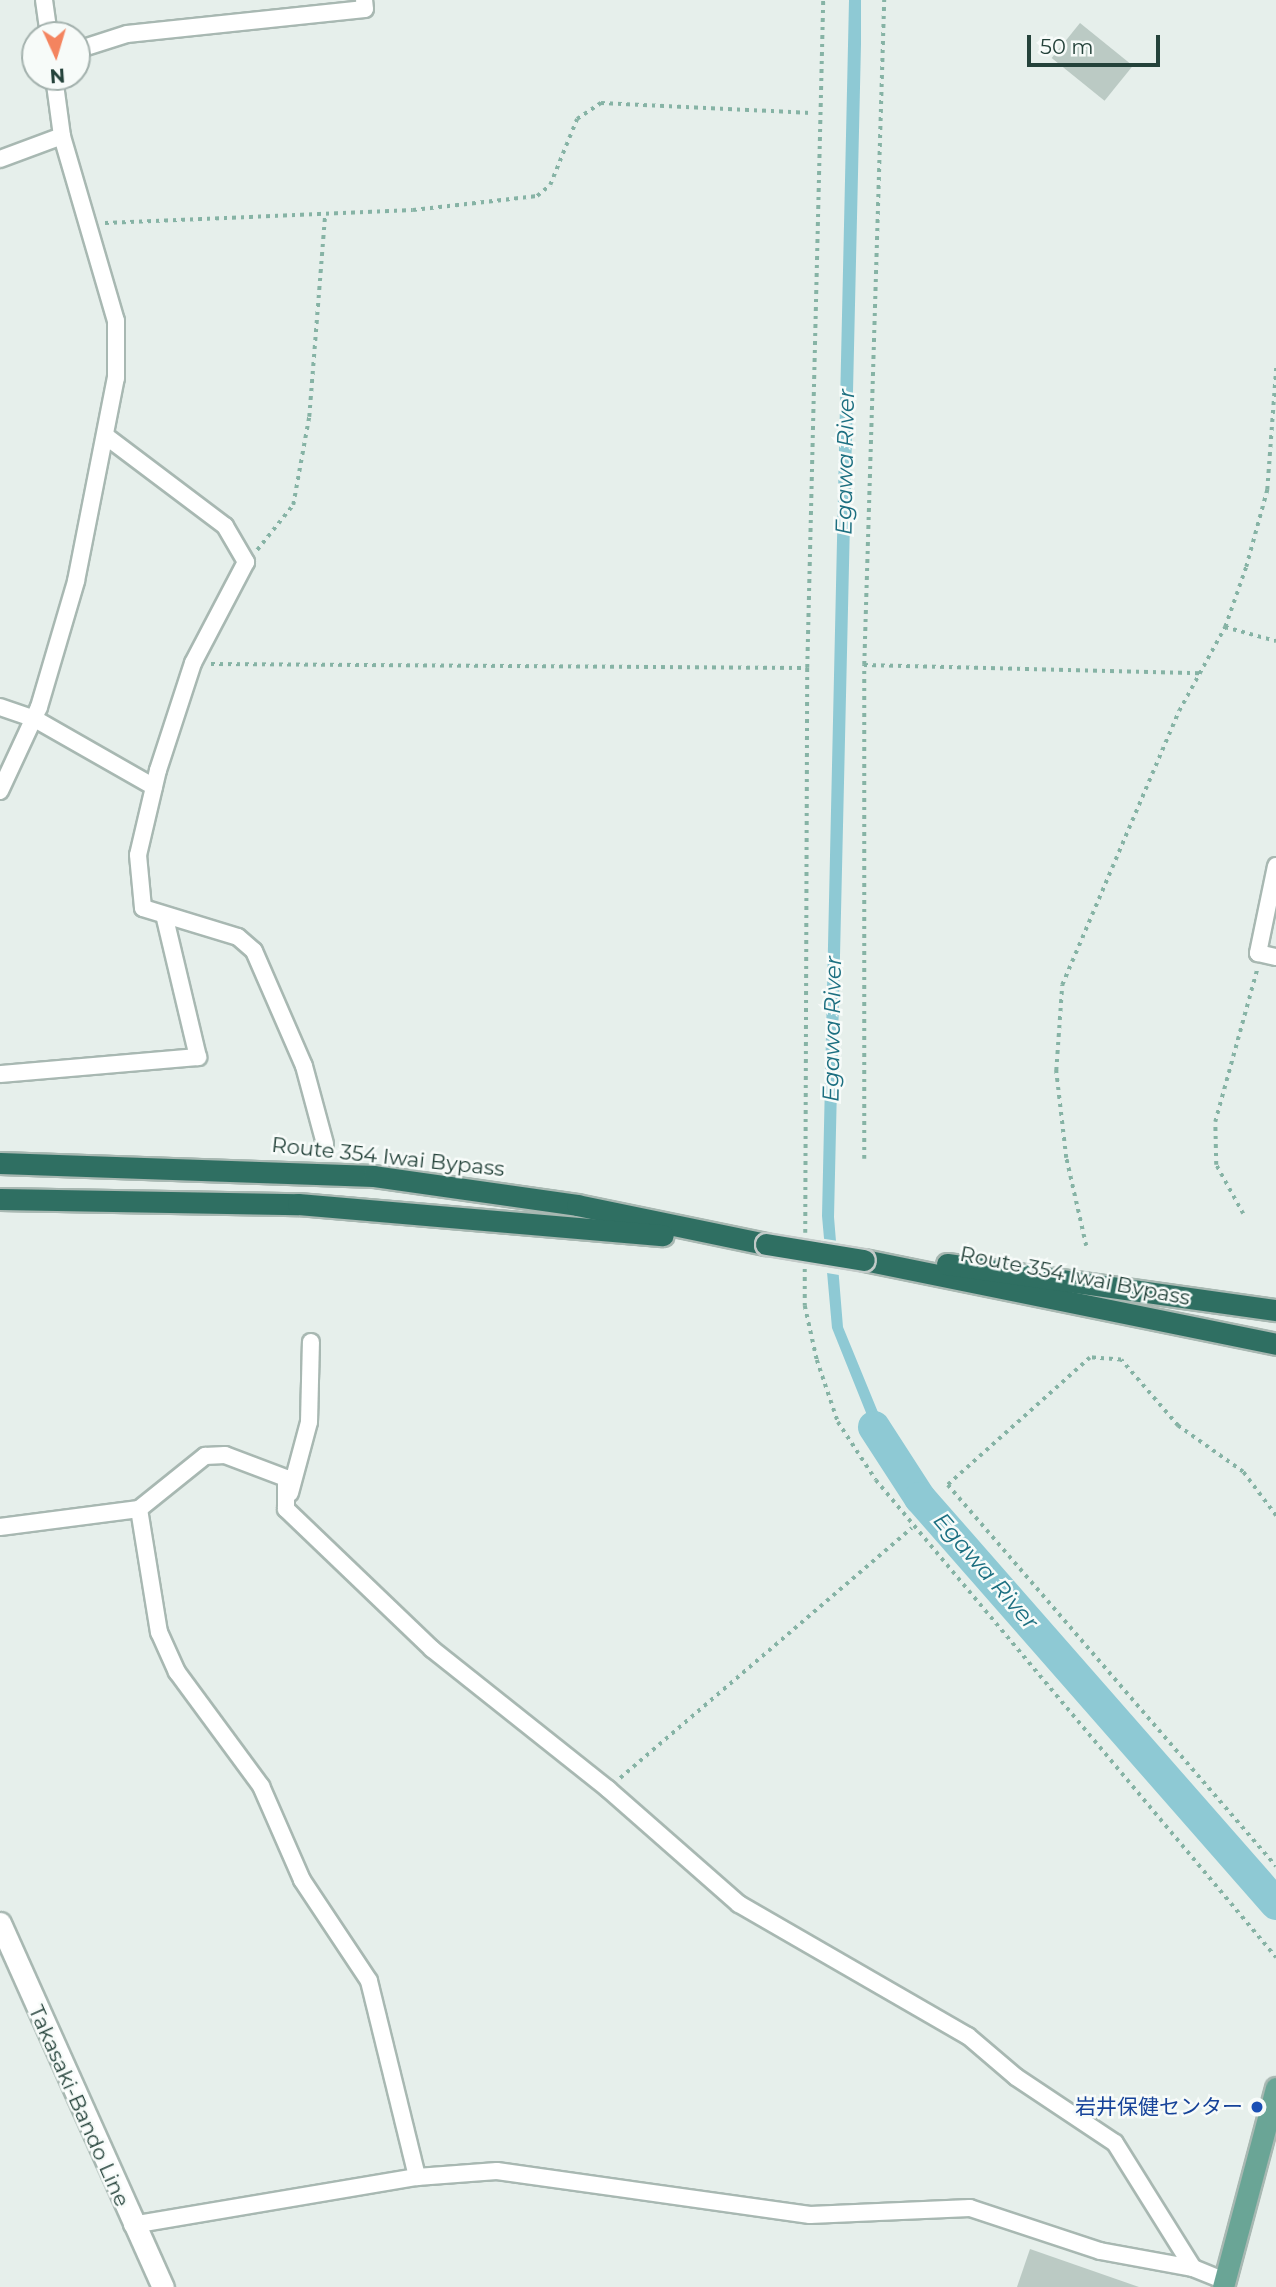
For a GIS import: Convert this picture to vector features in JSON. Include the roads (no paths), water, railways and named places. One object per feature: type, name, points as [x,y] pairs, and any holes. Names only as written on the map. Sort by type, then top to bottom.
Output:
[{"type":"highway","name":"Route 354 Iwai Bypass","points":[[0,1164],[374,1176],[578,1205],[1276,1344]]},
{"type":"highway","name":"Route 354 Iwai Bypass","points":[[0,1199],[298,1204],[766,1244]]},
{"type":"highway","name":"Route 354 Iwai Bypass","points":[[864,1260],[975,1266],[1276,1310]]},
{"type":"main road","name":"Takasaki-Bando Line","points":[[0,1923],[132,2225],[163,2287]]},
{"type":"main road","points":[[1224,2284],[1276,2088]]},
{"type":"street","points":[[44,0],[47,21]]},
{"type":"street","points":[[91,46],[127,34],[365,9],[364,0]]},
{"type":"street","points":[[0,790],[35,719],[76,582],[107,438],[116,321],[62,136],[56,91]]},
{"type":"street","points":[[0,159],[62,136]]},
{"type":"street","points":[[107,438],[225,526],[246,562],[192,663],[154,787],[136,877],[143,908],[165,919],[238,937],[254,951],[304,1066],[325,1144]]},
{"type":"street","points":[[0,707],[35,719],[154,787]]},
{"type":"street","points":[[1276,866],[1258,953],[1276,957]]},
{"type":"street","points":[[0,1074],[198,1057],[165,919]]},
{"type":"street","points":[[286,1509],[309,1422],[311,1342]]},
{"type":"street","points":[[0,1527],[139,1510],[205,1456],[225,1455],[286,1478],[286,1509],[432,1649],[608,1788],[738,1904],[968,2036],[1016,2077],[1115,2143],[1193,2268]]},
{"type":"street","points":[[139,1510],[159,1632],[177,1672],[261,1786],[302,1880],[369,1981],[417,2177]]},
{"type":"street","points":[[132,2225],[417,2177],[497,2171],[810,2215],[970,2208],[1100,2251],[1193,2268],[1224,2284]]},
{"type":"water","points":[[849,0],[861,0],[861,44],[834,1217],[843,1327],[898,1461],[887,1465],[832,1328],[822,1216]]},
{"type":"waterway","name":"Egawa River","points":[[874,1427],[920,1498],[1276,1904]]},
{"type":"place","name":"岩井保健センター","points":[[1257,2107]]}]
